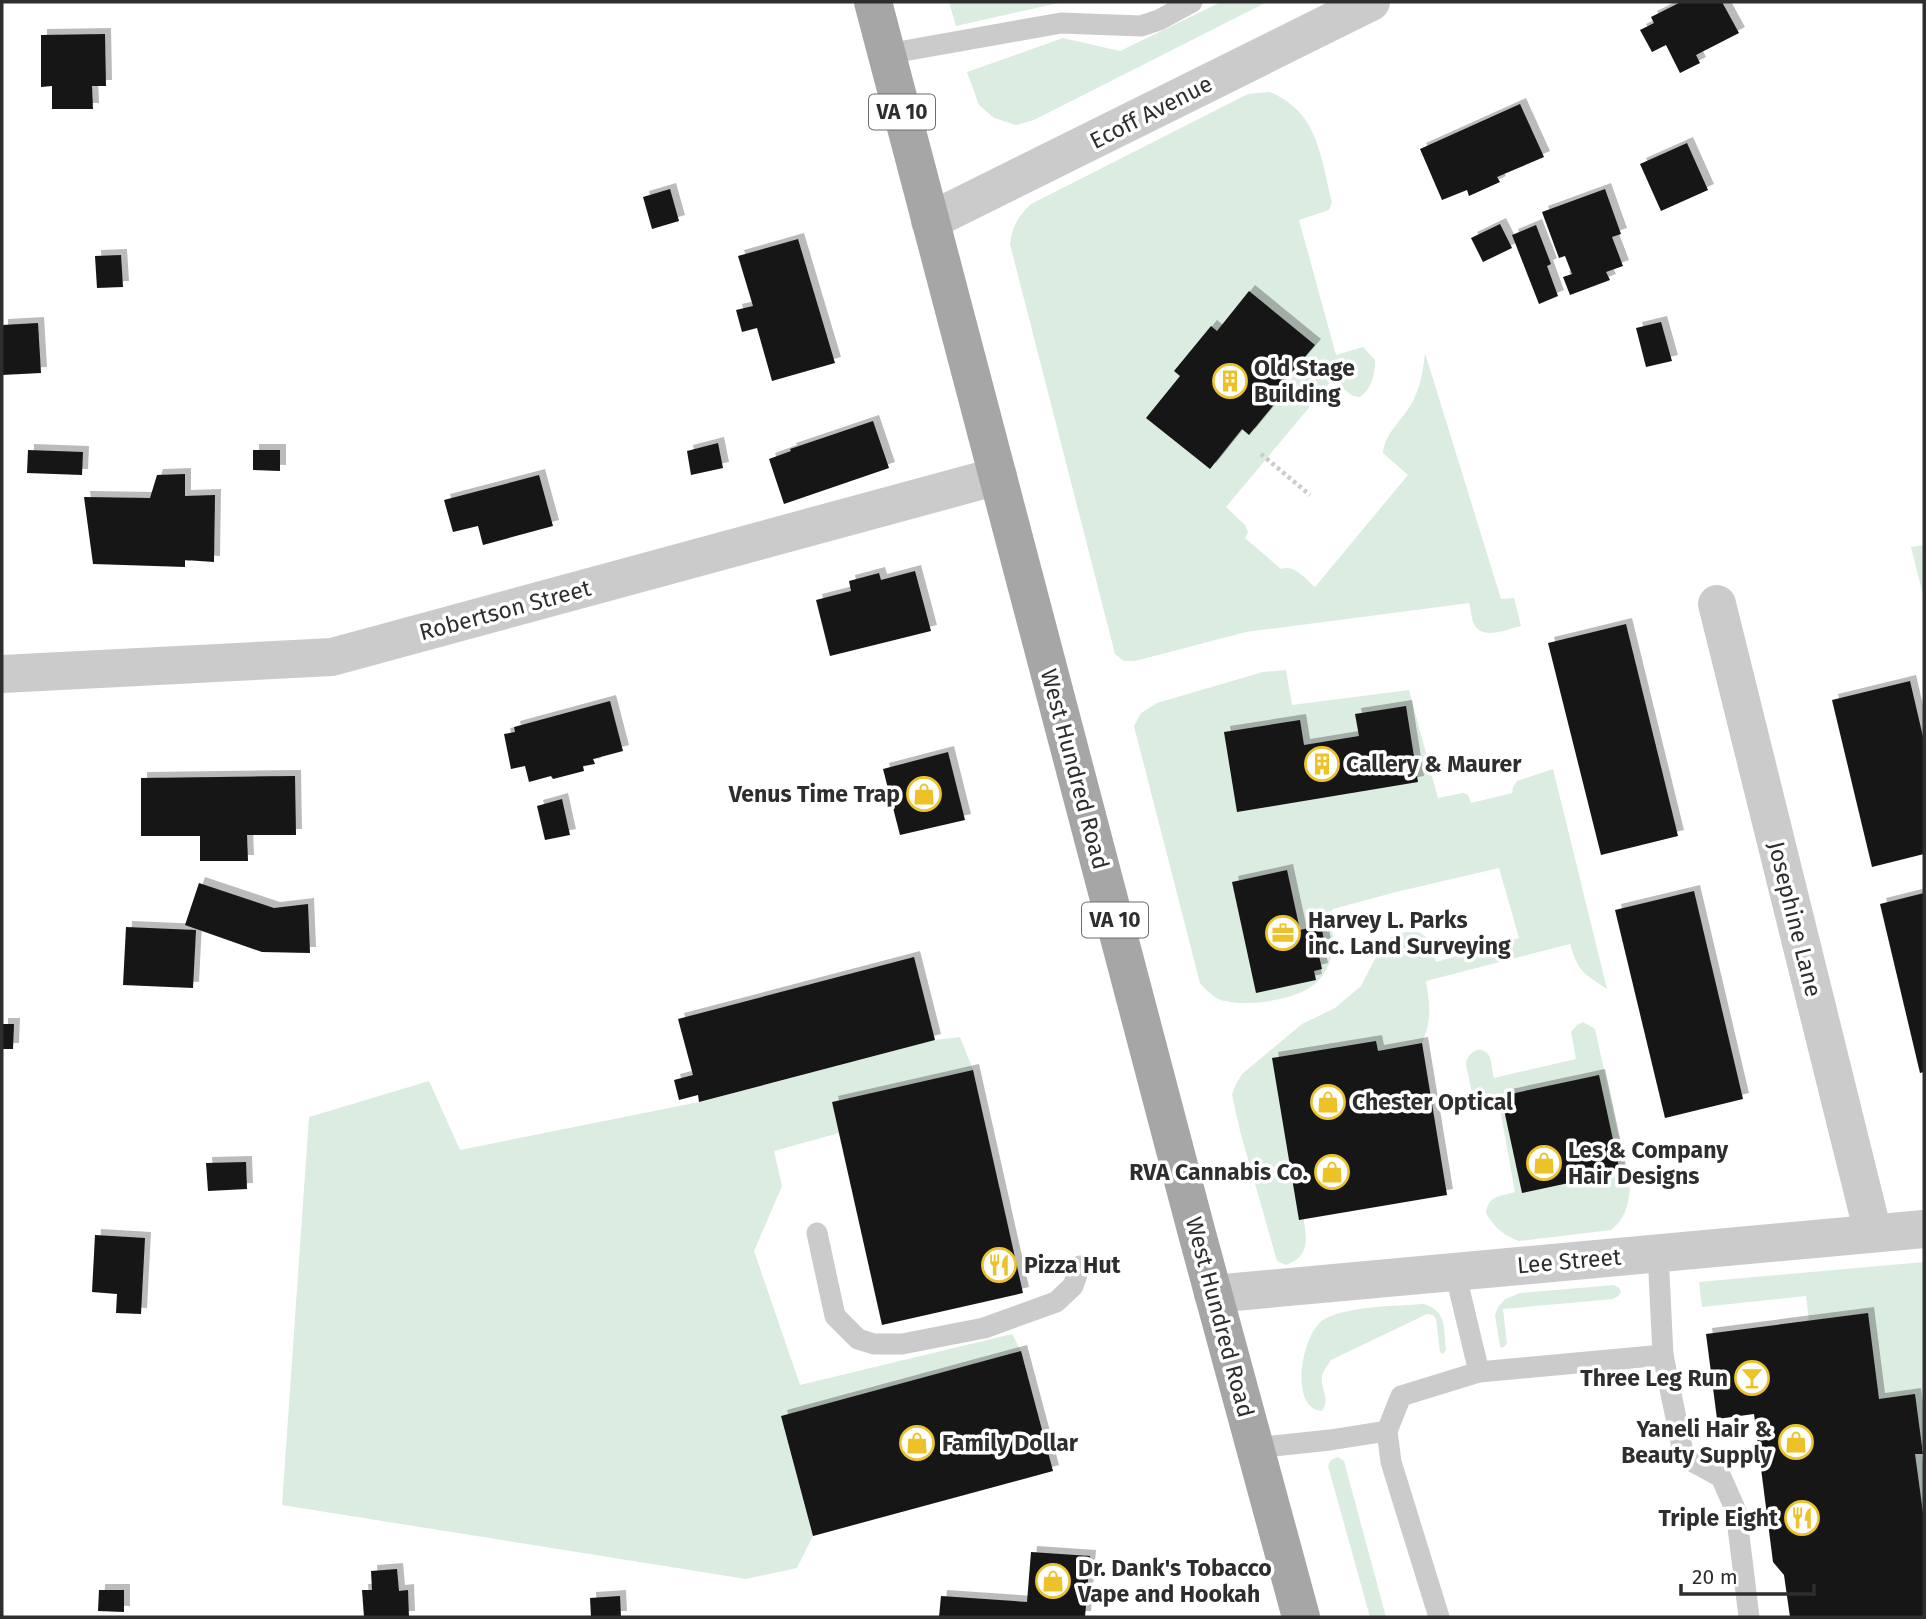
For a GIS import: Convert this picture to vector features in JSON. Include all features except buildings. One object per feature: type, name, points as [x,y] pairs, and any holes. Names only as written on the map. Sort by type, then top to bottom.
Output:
[{"type":"main road","name":"West Hundred Road","points":[[873,2],[1213,1294],[1301,1617]]},
{"type":"street","name":"Ecoff Avenue","points":[[930,221],[1349,7]]},
{"type":"street","name":"Robertson Street","points":[[2,674],[332,657],[998,476]]},
{"type":"street","name":"Josephine Lane","points":[[1717,604],[1873,1233]]},
{"type":"street","name":"Lee Street","points":[[1213,1294],[1924,1229]]},
{"type":"lane","points":[[887,54],[1061,23],[1141,26],[1159,20],[1192,2]]},
{"type":"lane","points":[[817,1233],[835,1316],[858,1339],[874,1344],[902,1344],[984,1328],[1056,1302],[1073,1286],[1080,1266]]},
{"type":"lane","points":[[1658,1253],[1663,1355],[1684,1457],[1721,1477],[1736,1511],[1749,1617]]},
{"type":"lane","points":[[1455,1272],[1479,1372]]},
{"type":"lane","points":[[1439,1617],[1391,1462],[1387,1431],[1401,1395],[1479,1372],[1663,1355]]},
{"type":"lane","points":[[1255,1448],[1387,1431]]},
{"type":"path","points":[[1261,454],[1310,495]]},
{"type":"green space","points":[[949,2],[1063,2],[956,26]]},
{"type":"green space","points":[[1221,2],[1267,2],[1034,120],[1016,125],[994,118],[979,105],[967,72],[1063,38],[1120,51]]},
{"type":"green space","points":[[1270,92],[1286,101],[1308,124],[1324,168],[1332,202],[1329,210],[1299,220],[1336,355],[1363,347],[1375,360],[1374,371],[1370,385],[1360,397],[1353,396],[1332,380],[1226,507],[1245,525],[1248,532],[1245,538],[1281,569],[1295,570],[1315,587],[1408,475],[1383,453],[1384,445],[1416,395],[1425,353],[1501,599],[1514,598],[1521,626],[1483,632],[1474,624],[1469,603],[1246,632],[1135,661],[1124,661],[1115,654],[1010,244],[1012,232],[1019,217],[1031,204],[1248,94]]},
{"type":"green space","points":[[1924,545],[1924,599],[1911,547]]},
{"type":"green space","points":[[1286,670],[1292,705],[1409,690],[1438,798],[1463,793],[1468,795],[1471,803],[1512,793],[1517,781],[1553,769],[1607,989],[1582,971],[1570,944],[1426,981],[1429,1013],[1422,1043],[1303,1215],[1306,1238],[1304,1251],[1286,1265],[1277,1261],[1240,1131],[1232,1095],[1242,1074],[1302,1024],[1335,1008],[1361,986],[1380,949],[1391,937],[1406,932],[1419,932],[1429,939],[1436,962],[1519,938],[1499,868],[1333,909],[1328,916],[1334,943],[1330,960],[1318,981],[1299,993],[1258,1003],[1231,1002],[1218,999],[1200,983],[1134,726],[1141,713],[1157,703],[1263,672]]},
{"type":"green space","points":[[1583,1022],[1595,1029],[1630,1189],[1627,1207],[1623,1217],[1611,1230],[1519,1241],[1499,1230],[1486,1213],[1493,1199],[1515,1192],[1500,1109],[1477,1112],[1467,1060],[1477,1050],[1485,1051],[1490,1059],[1494,1078],[1576,1059],[1571,1032]]},
{"type":"green space","points":[[960,1037],[973,1070],[832,1102],[839,1133],[774,1151],[782,1186],[754,1251],[800,1385],[1012,1334],[1021,1351],[781,1416],[813,1536],[797,1568],[746,1579],[282,1505],[309,1117],[429,1081],[460,1150],[699,1102],[935,1040]]},
{"type":"green space","points":[[1924,1262],[1924,1571],[1916,1573],[1857,1431],[1868,1313],[1809,1321],[1806,1296],[1702,1307],[1699,1282]]},
{"type":"green space","points":[[1614,1285],[1621,1292],[1613,1299],[1503,1309],[1507,1344],[1502,1348],[1500,1346],[1495,1315],[1505,1299],[1520,1293]]},
{"type":"green space","points":[[1424,1304],[1432,1307],[1441,1316],[1446,1350],[1443,1354],[1440,1352],[1436,1319],[1427,1314],[1331,1360],[1322,1376],[1325,1407],[1322,1411],[1312,1407],[1305,1398],[1302,1370],[1309,1340],[1323,1320],[1358,1309]]},
{"type":"green space","points":[[1338,1457],[1344,1461],[1386,1617],[1370,1617],[1328,1466],[1331,1460]]},
{"type":"place","name":"Old Stage Building","points":[[1230,381]]},
{"type":"place","name":"Callery & Maurer","points":[[1322,764]]},
{"type":"place","name":"Venus Time Trap","points":[[924,794]]},
{"type":"place","name":"Harvey L. Parks inc. Land Surveying","points":[[1283,933]]},
{"type":"place","name":"Chester Optical","points":[[1328,1102]]},
{"type":"place","name":"Les & Company Hair Designs","points":[[1544,1163]]},
{"type":"place","name":"RVA Cannabis Co.","points":[[1332,1172]]},
{"type":"place","name":"Pizza Hut","points":[[999,1265]]},
{"type":"place","name":"Three Leg Run","points":[[1752,1378]]},
{"type":"place","name":"Yaneli Hair & Beauty Supply","points":[[1796,1442]]},
{"type":"place","name":"Family Dollar","points":[[917,1443]]},
{"type":"place","name":"Triple Eight","points":[[1802,1518]]},
{"type":"place","name":"Dr. Dank's Tobacco Vape and Hookah","points":[[1053,1581]]}]
